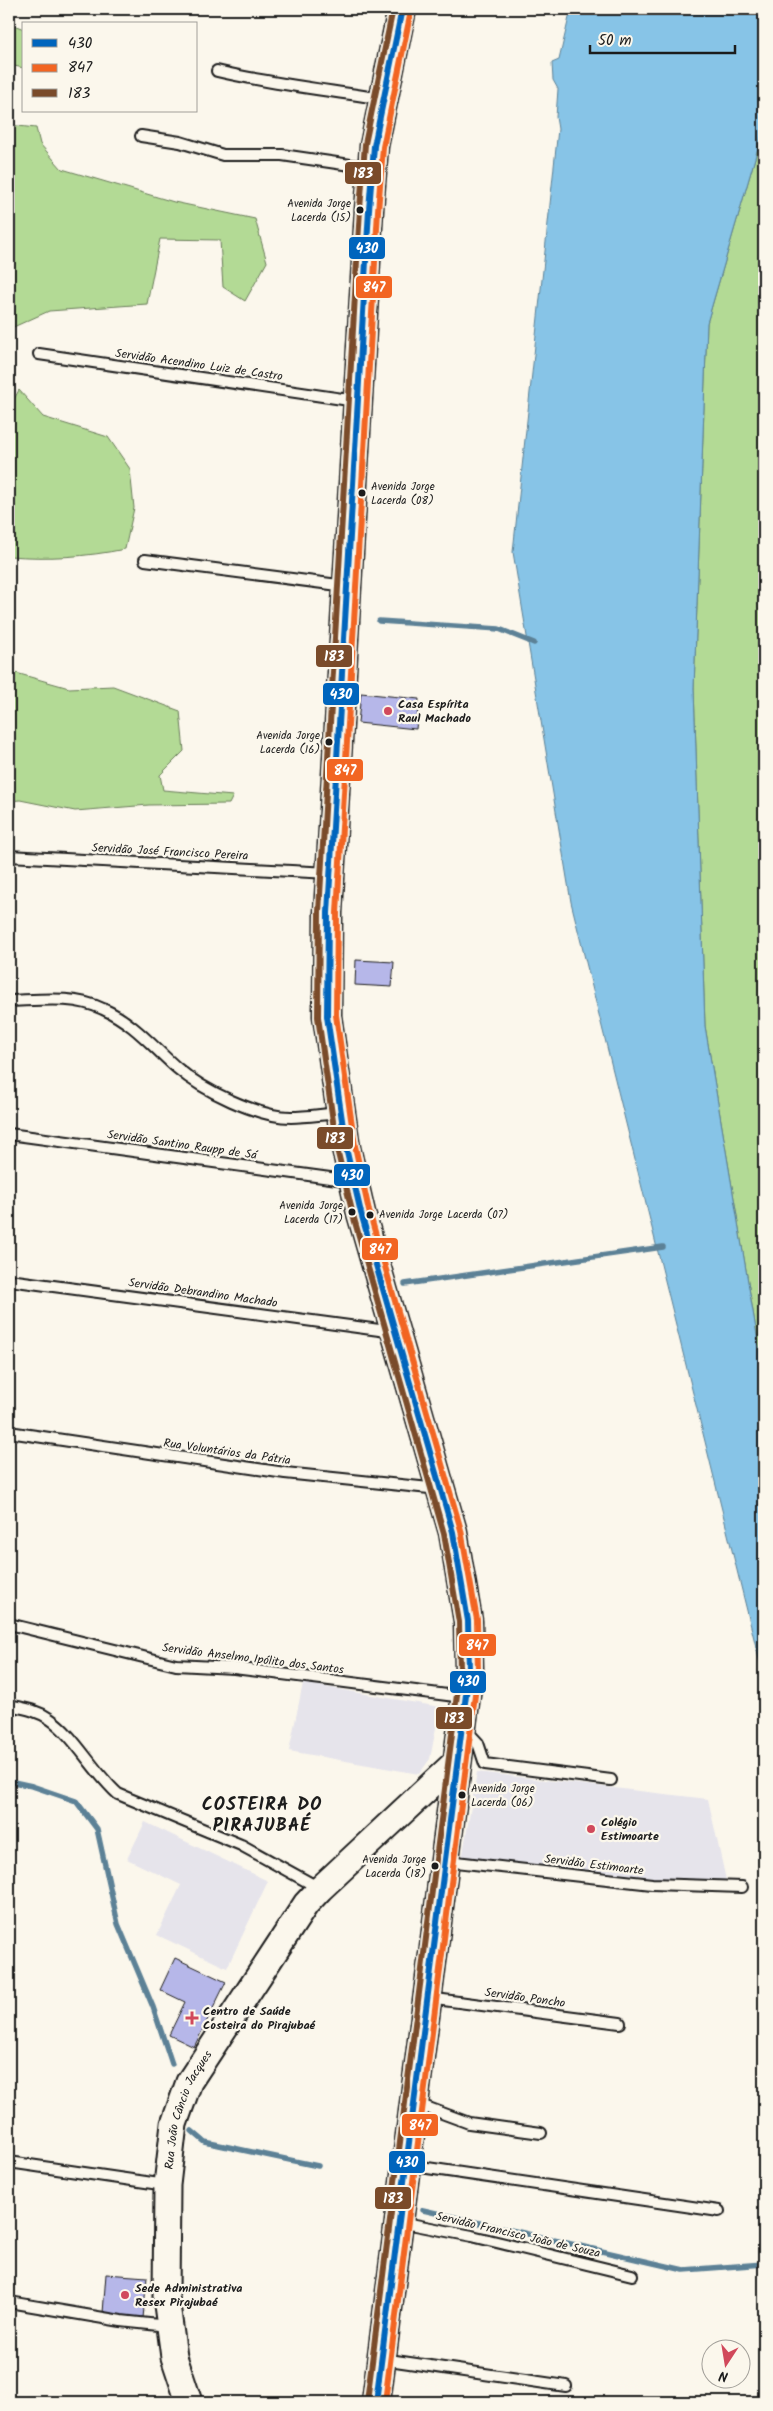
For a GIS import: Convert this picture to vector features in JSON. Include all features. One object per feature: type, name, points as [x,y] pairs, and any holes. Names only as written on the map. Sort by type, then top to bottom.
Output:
[{"type":"main road","points":[[376,2402],[469,1671],[468,1621],[461,1575],[442,1490],[352,1181],[327,1016],[326,959],[330,873],[356,401],[372,168],[382,100],[402,9]]},
{"type":"street","name":"Rua João Câncio Jacques","points":[[189,2402],[179,2378],[168,2326],[166,2297],[167,2185],[174,2124],[189,2082],[301,1912],[320,1889],[458,1760]]},
{"type":"lane","points":[[217,71],[252,80],[298,85],[382,100]]},
{"type":"lane","points":[[141,136],[180,142],[223,155],[282,155],[372,168]]},
{"type":"lane","name":"Servidão Acendino Luiz de Castro","points":[[39,354],[356,401]]},
{"type":"lane","points":[[145,560],[347,586]]},
{"type":"lane","name":"Servidão José Francisco Pereira","points":[[9,856],[330,873]]},
{"type":"lane","points":[[9,1001],[64,1000],[84,1002],[103,1008],[139,1032],[178,1070],[196,1082],[273,1116],[292,1117],[341,1113]]},
{"type":"lane","name":"Servidão Santino Raupp de Sá","points":[[9,1134],[352,1181]]},
{"type":"lane","name":"Servidão Debrandino Machado","points":[[9,1280],[395,1332]]},
{"type":"lane","name":"Rua Voluntários da Pátria","points":[[9,1432],[285,1473],[442,1490]]},
{"type":"lane","name":"Servidão Anselmo Ipólito dos Santos","points":[[9,1624],[176,1664],[234,1668],[467,1698]]},
{"type":"lane","points":[[9,1705],[38,1712],[50,1719],[61,1729],[103,1781],[118,1794],[241,1846],[320,1889]]},
{"type":"lane","points":[[463,1726],[478,1743],[485,1764],[611,1780]]},
{"type":"lane","name":"Servidão Estimoarte","points":[[445,1860],[652,1884],[742,1887]]},
{"type":"lane","name":"Servidão Poncho","points":[[427,1998],[620,2023]]},
{"type":"lane","points":[[414,2103],[469,2123],[541,2133]]},
{"type":"lane","points":[[9,2162],[167,2185]]},
{"type":"lane","points":[[406,2165],[718,2211]]},
{"type":"lane","name":"Servidão Francisco João de Souza","points":[[399,2221],[472,2236],[632,2274]]},
{"type":"lane","points":[[9,2302],[121,2321],[168,2326]]},
{"type":"lane","points":[[381,2359],[566,2386]]},
{"type":"shaded area","points":[[303,1683],[440,1707],[430,1759],[419,1774],[289,1751]]},
{"type":"shaded area","name":"Colégio Estimoarte","points":[[477,1772],[708,1799],[726,1880],[691,1882],[462,1859]]},
{"type":"shaded area","points":[[145,1822],[268,1881],[227,1968],[157,1935],[181,1885],[127,1859]]},
{"type":"green space","points":[[9,14],[11,24],[22,28],[22,68],[9,65]]},
{"type":"green space","points":[[9,125],[36,128],[40,144],[62,169],[174,202],[255,219],[267,262],[245,301],[223,287],[220,240],[160,239],[147,304],[49,311],[9,329]]},
{"type":"green space","points":[[764,127],[764,1377],[705,1026],[694,688],[707,323]]},
{"type":"green space","points":[[19,390],[43,417],[108,437],[130,469],[134,508],[125,549],[67,557],[9,556],[9,408]]},
{"type":"green space","points":[[9,671],[69,688],[113,686],[180,711],[184,751],[160,775],[163,790],[233,796],[229,804],[149,805],[75,811],[20,800],[9,801]]},
{"type":"water","points":[[571,9],[764,9],[764,127],[707,323],[694,688],[705,1026],[764,1377],[764,1679],[571,902],[513,552],[558,129],[556,117],[558,89],[553,80],[552,63],[559,60]]},
{"type":"building","name":"Casa Espírita Raul Machado","points":[[361,693],[419,699],[416,729],[358,723]]},
{"type":"building","points":[[356,960],[394,962],[392,987],[355,985]]},
{"type":"building","name":"Centro de Saúde Costeira do Pirajubaé","points":[[175,1958],[226,1982],[194,2047],[169,2035],[185,2002],[160,1990]]},
{"type":"building","name":"Sede Administrativa Resex Pirajubaé","points":[[106,2274],[147,2277],[143,2318],[103,2313]]},
{"type":"waterway","points":[[379,621],[499,629],[534,643]]},
{"type":"waterway","points":[[405,1284],[663,1247]]},
{"type":"waterway","points":[[9,1781],[32,1786],[76,1801],[97,1829],[118,1924],[153,2007],[172,2064]]},
{"type":"waterway","points":[[192,2131],[205,2142],[318,2166]]},
{"type":"waterway","points":[[423,2210],[684,2270],[764,2264]]},
{"type":"transit line","name":"183","points":[[367,2401],[460,1671],[459,1622],[444,1534],[353,1215],[337,1149],[318,1017],[319,912],[360,209],[365,144],[393,9]]},
{"type":"transit line","name":"430","points":[[376,2402],[469,1671],[468,1621],[453,1532],[361,1213],[346,1148],[327,1016],[328,913],[369,210],[374,146],[402,9]]},
{"type":"transit line","name":"847","points":[[385,2402],[478,1671],[477,1620],[461,1530],[369,1211],[355,1146],[336,1015],[337,913],[378,211],[383,147],[411,11]]},
{"type":"place","name":"Avenida Jorge Lacerda (15)","points":[[360,210]]},
{"type":"place","name":"Avenida Jorge Lacerda (08)","points":[[362,493]]},
{"type":"place","name":"Casa Espírita Raul Machado","points":[[388,711]]},
{"type":"place","name":"Avenida Jorge Lacerda (16)","points":[[329,742]]},
{"type":"place","name":"Avenida Jorge Lacerda (17)","points":[[352,1212]]},
{"type":"place","name":"Avenida Jorge Lacerda (07)","points":[[370,1215]]},
{"type":"place","name":"Avenida Jorge Lacerda (06)","points":[[462,1795]]},
{"type":"place","name":"Colégio Estimoarte","points":[[591,1829]]},
{"type":"place","name":"Avenida Jorge Lacerda (18)","points":[[435,1866]]},
{"type":"place","name":"Centro de Saúde Costeira do Pirajubaé","points":[[192,2018]]},
{"type":"place","name":"Sede Administrativa Resex Pirajubaé","points":[[125,2295]]},
{"type":"district","name":"COSTEIRA DO PIRAJUBAÉ","points":[[262,1815]]}]
